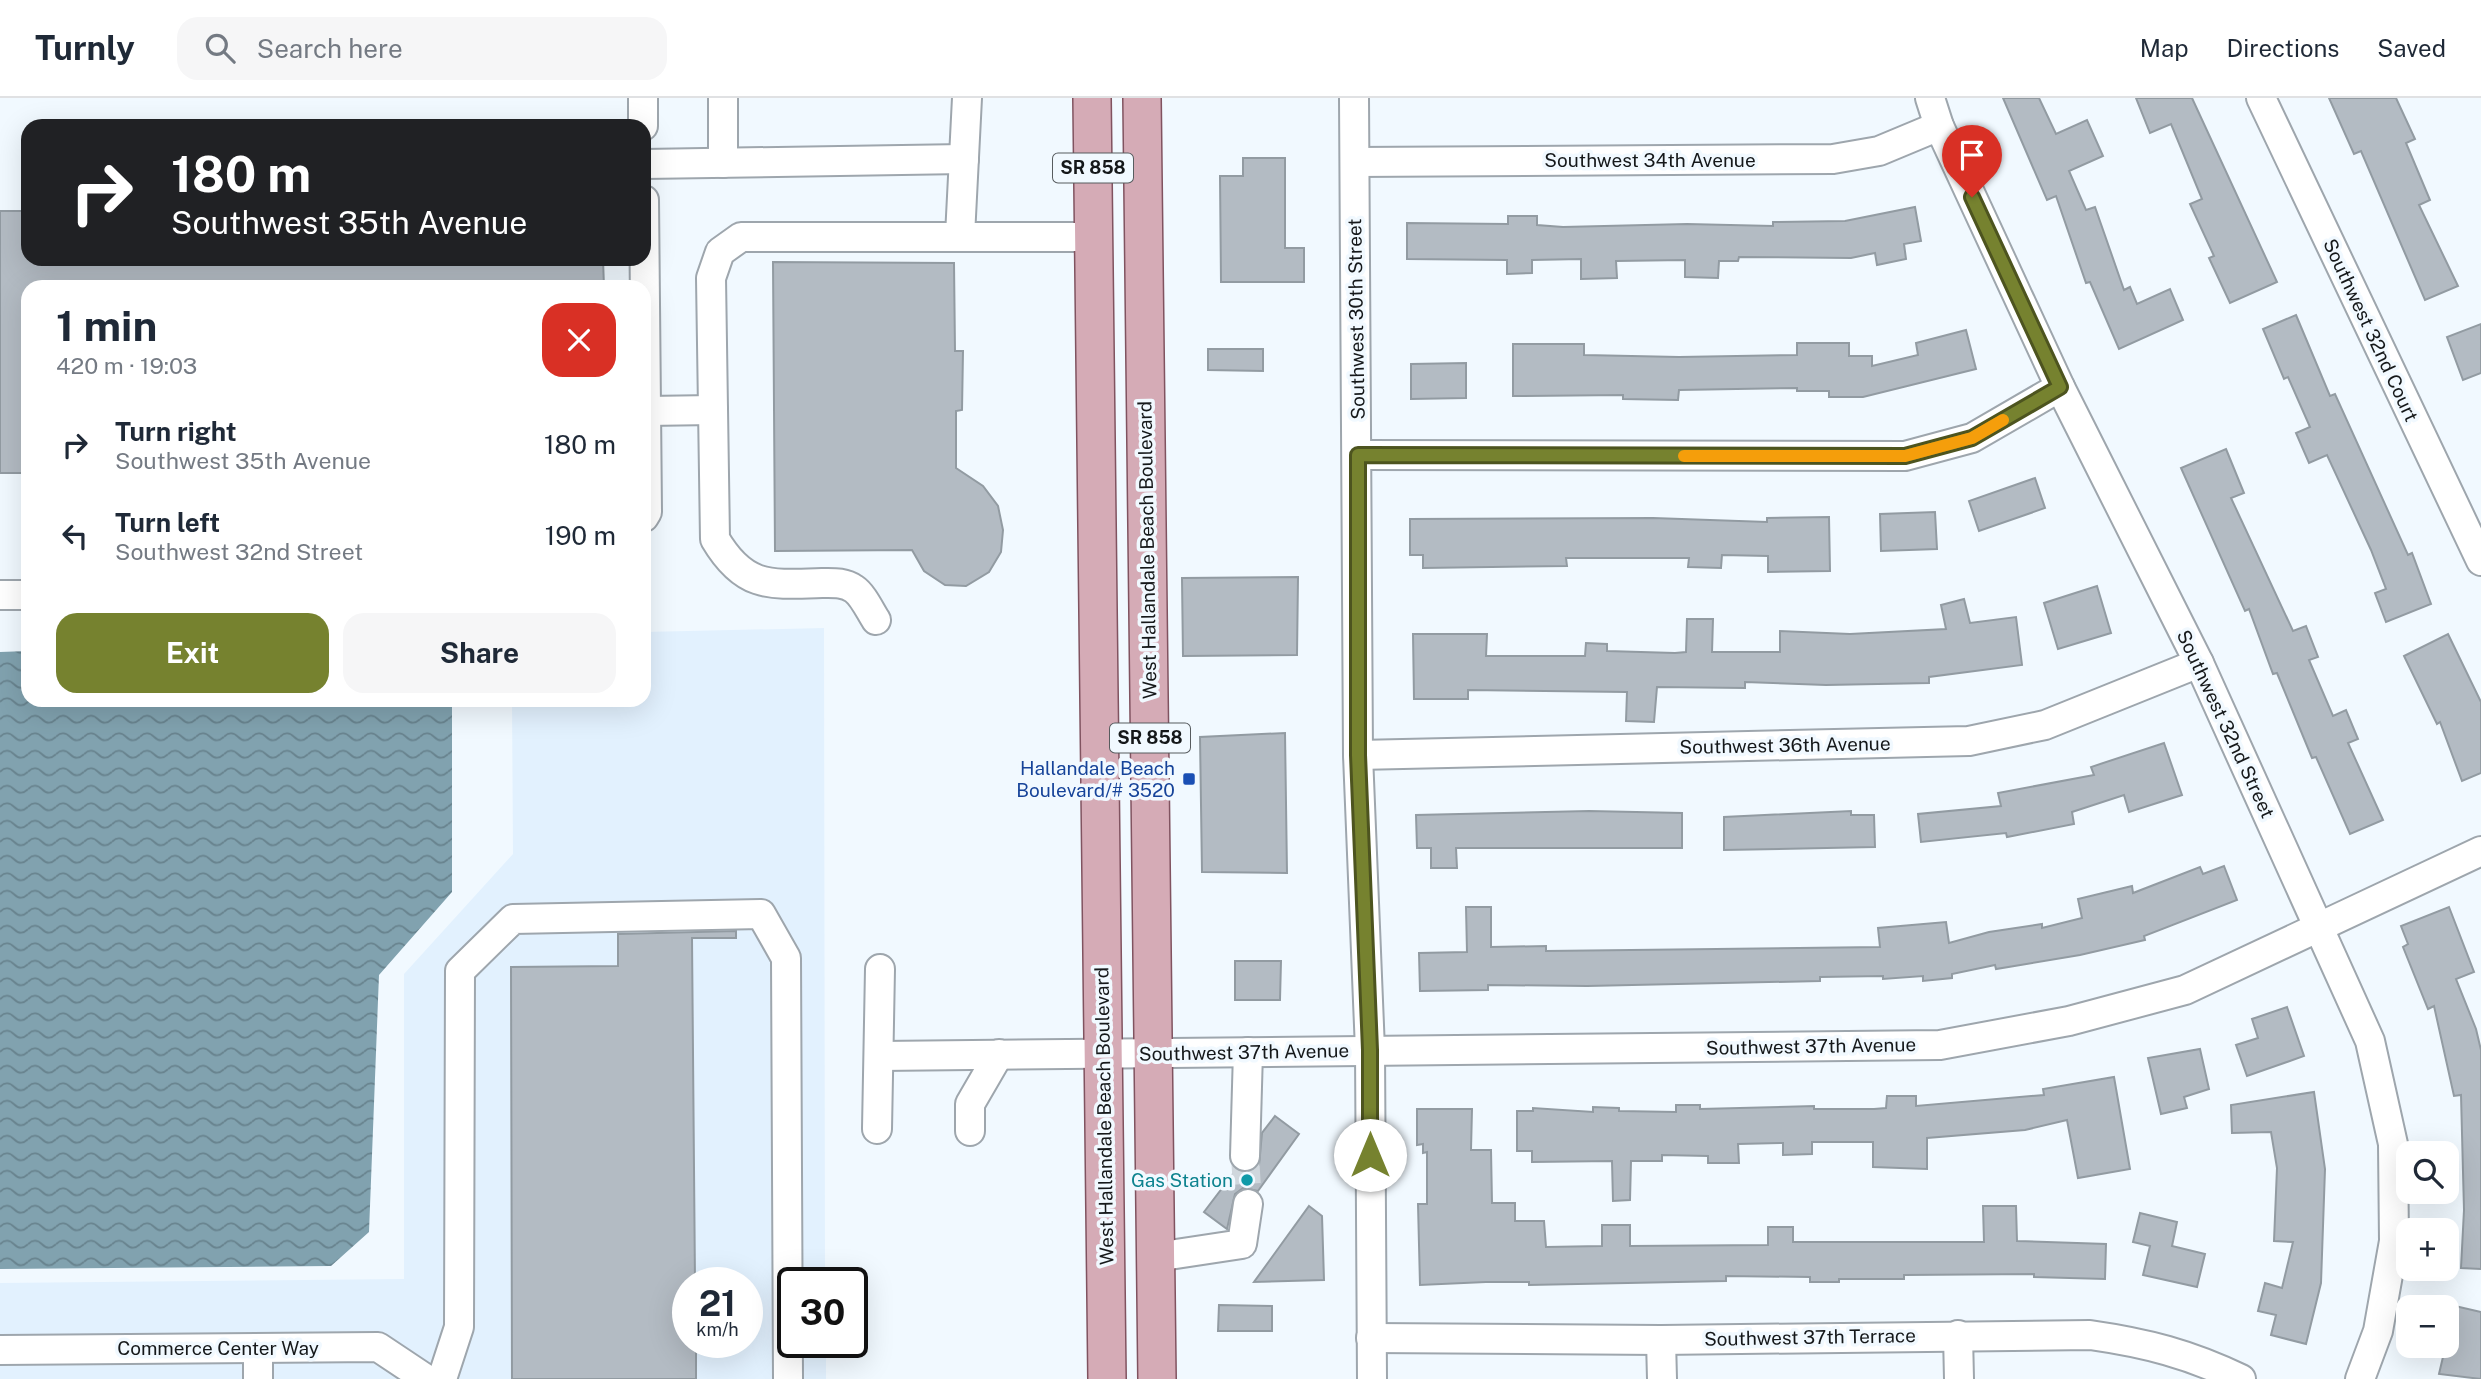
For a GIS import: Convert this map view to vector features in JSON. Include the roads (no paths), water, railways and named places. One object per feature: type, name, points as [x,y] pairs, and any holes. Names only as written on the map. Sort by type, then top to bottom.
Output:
[{"type":"main road","name":"West Hallandale Beach Boulevard","points":[[1092,98],[1107,1379]]},
{"type":"main road","points":[[1115,98],[1116,185],[1143,232]]},
{"type":"main road","name":"West Hallandale Beach Boulevard","points":[[1142,98],[1157,1379]]},
{"type":"main road","points":[[1094,237],[1124,302],[1126,477],[1147,527]]},
{"type":"street","points":[[643,98],[643,119]]},
{"type":"street","points":[[723,98],[723,163]]},
{"type":"street","points":[[960,236],[967,98]]},
{"type":"street","name":"Southwest 30th Street","points":[[1354,98],[1358,755],[1370,1050],[1371,1379]]},
{"type":"street","name":"Southwest 32nd Street","points":[[1930,98],[1939,125],[2060,387],[2199,663],[2370,1041],[2393,1144],[2394,1241],[2378,1331],[2360,1379]]},
{"type":"street","name":"Southwest 32nd Court","points":[[2261,98],[2481,561]]},
{"type":"street","name":"Southwest 34th Avenue","points":[[1355,162],[1833,159],[1879,151],[1939,125]]},
{"type":"street","points":[[651,164],[964,159]]},
{"type":"street","points":[[876,620],[855,589],[838,582],[784,585],[749,577],[730,564],[715,539],[711,278],[720,252],[741,237],[1094,237]]},
{"type":"street","points":[[1358,455],[1905,456],[1972,438],[2060,387]]},
{"type":"street","points":[[651,411],[713,410]]},
{"type":"street","points":[[0,595],[21,595]]},
{"type":"street","name":"Southwest 36th Avenue","points":[[1358,755],[1969,741],[2045,725],[2199,663]]},
{"type":"street","name":"Southwest 37th Avenue","points":[[880,1056],[1940,1045],[2069,1021],[2185,990],[2481,851]]},
{"type":"street","points":[[442,1379],[459,1328],[460,971],[513,919],[761,914],[786,958],[788,1379]]},
{"type":"street","points":[[877,1129],[880,968]]},
{"type":"street","points":[[1245,1156],[1248,1052]]},
{"type":"street","points":[[970,1131],[970,1104],[999,1054]]},
{"type":"street","points":[[1156,1257],[1242,1244],[1248,1204]]},
{"type":"street","points":[[1958,1335],[1959,1379]]},
{"type":"street","name":"Southwest 37th Terrace","points":[[1371,1338],[1661,1339],[2090,1335],[2151,1344],[2201,1360],[2241,1379]]},
{"type":"street","points":[[1661,1339],[1662,1379]]},
{"type":"street","name":"Commerce Center Way","points":[[0,1350],[378,1347],[426,1379]]},
{"type":"street","points":[[258,1348],[258,1379]]},
{"type":"water","points":[[21,651],[21,707],[452,707],[452,892],[379,975],[369,1232],[331,1266],[0,1269],[0,652]]},
{"type":"tunnel","points":[[1245,1156],[1248,1204]]},
{"type":"place","name":"Hallandale Beach Boulevard/# 3520","points":[[1189,779]]},
{"type":"place","name":"Gas Station","points":[[1247,1180]]}]
